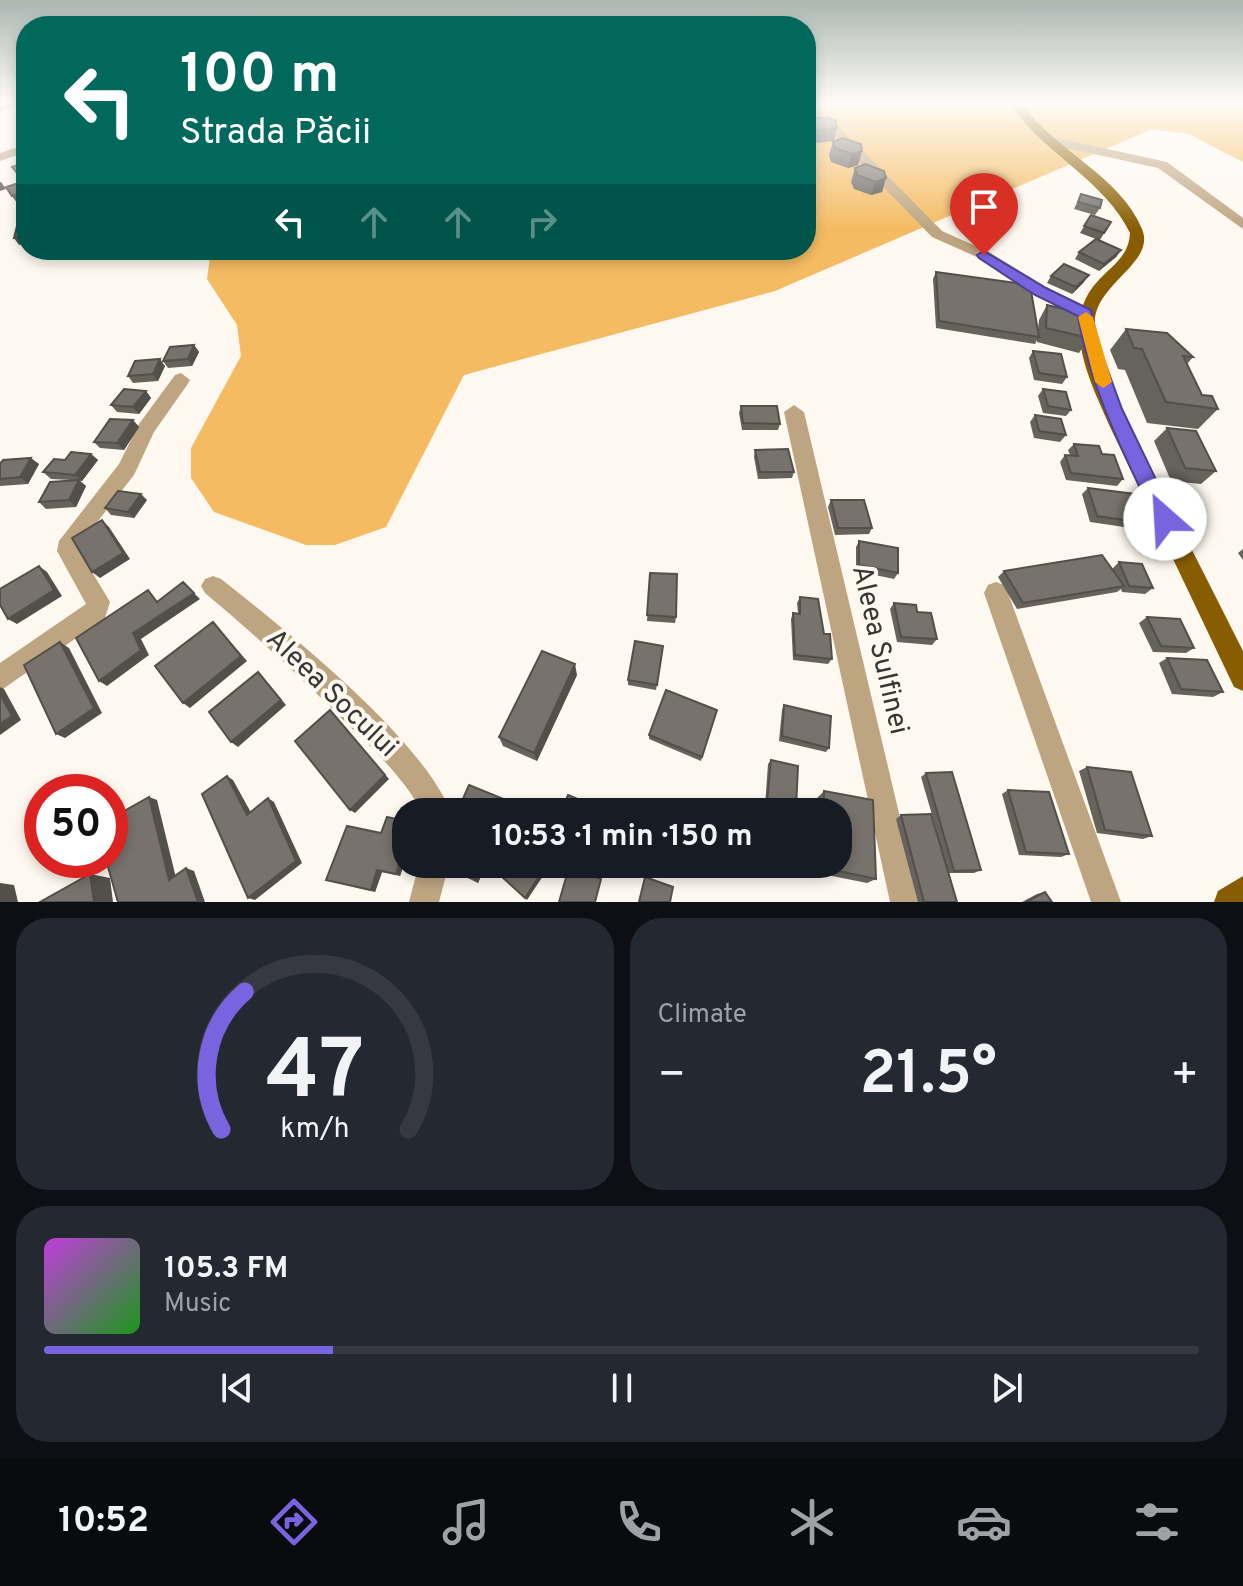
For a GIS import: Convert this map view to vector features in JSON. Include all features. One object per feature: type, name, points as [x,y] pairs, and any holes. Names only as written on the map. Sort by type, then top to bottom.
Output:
[{"type":"main road","points":[[1054,145],[1120,206],[1137,231],[1138,244],[1132,255],[1095,292],[1085,313],[1091,346],[1113,409],[1243,678]]},
{"type":"main road","points":[[1229,902],[1243,891]]},
{"type":"street","points":[[850,145],[937,234],[984,255],[1040,291],[1085,313]]},
{"type":"street","points":[[1071,145],[1162,165],[1243,225]]},
{"type":"street","points":[[0,678],[97,610],[98,602],[68,551],[70,541],[127,469],[146,429],[181,380]]},
{"type":"street","name":"Aleea Sulfinei","points":[[794,412],[905,902]]},
{"type":"street","name":"Aleea Socului","points":[[213,586],[322,683],[404,764],[431,798]]},
{"type":"street","points":[[996,593],[1106,902]]},
{"type":"street","points":[[424,902],[430,878]]},
{"type":"shaded area","points":[[816,145],[1115,145],[775,291],[464,375],[386,527],[335,545],[306,545],[214,512],[191,478],[191,448],[241,356],[237,325],[207,279],[210,260],[816,260]]},
{"type":"shaded area","points":[[1210,145],[1243,145],[1243,162]]},
{"type":"building","points":[[834,145],[861,145],[862,151],[852,154]]},
{"type":"building","points":[[865,164],[884,171],[886,178],[876,182],[857,175],[855,168]]},
{"type":"building","points":[[16,184],[16,195],[12,196],[6,187]]},
{"type":"building","points":[[1081,194],[1102,200],[1100,208],[1078,202]]},
{"type":"building","points":[[1091,215],[1111,222],[1104,233],[1084,226]]},
{"type":"building","points":[[1096,239],[1121,250],[1104,264],[1079,252]]},
{"type":"building","points":[[1064,264],[1089,275],[1076,287],[1051,276]]},
{"type":"building","points":[[936,272],[1030,285],[1039,337],[939,321]]},
{"type":"building","points":[[1047,305],[1089,315],[1089,338],[1046,328]]},
{"type":"building","points":[[1126,329],[1167,333],[1193,357],[1183,356],[1202,395],[1212,396],[1218,409],[1166,402],[1142,349],[1134,348]]},
{"type":"building","points":[[194,345],[188,359],[163,361],[170,347]]},
{"type":"building","points":[[1033,351],[1061,354],[1067,377],[1039,373]]},
{"type":"building","points":[[160,359],[153,374],[128,376],[135,361]]},
{"type":"building","points":[[124,389],[146,391],[133,407],[111,405]]},
{"type":"building","points":[[1043,389],[1066,392],[1071,410],[1048,406]]},
{"type":"building","points":[[741,406],[777,406],[780,424],[743,423]]},
{"type":"building","points":[[1035,415],[1061,419],[1066,435],[1039,431]]},
{"type":"building","points":[[110,419],[133,420],[117,443],[94,442]]},
{"type":"building","points":[[1167,428],[1196,431],[1216,471],[1185,468]]},
{"type":"building","points":[[1074,444],[1099,446],[1102,454],[1114,455],[1123,479],[1071,473],[1065,455],[1078,456]]},
{"type":"building","points":[[788,449],[794,472],[760,472],[755,450]]},
{"type":"building","points":[[71,452],[91,454],[75,475],[43,472],[54,459],[65,460]]},
{"type":"building","points":[[31,458],[20,477],[0,479],[3,460]]},
{"type":"building","points":[[79,480],[69,500],[39,502],[50,482]]},
{"type":"building","points":[[1088,488],[1135,494],[1145,523],[1097,516]]},
{"type":"building","points":[[118,491],[141,494],[128,512],[105,508]]},
{"type":"building","points":[[831,500],[864,500],[872,528],[838,528]]},
{"type":"building","points":[[102,520],[123,553],[92,572],[72,538]]},
{"type":"building","points":[[859,541],[898,548],[898,573],[859,565]]},
{"type":"building","points":[[1102,555],[1124,586],[1023,603],[1004,571]]},
{"type":"building","points":[[1119,562],[1142,564],[1153,588],[1129,586]]},
{"type":"building","points":[[39,566],[54,590],[8,619],[0,605],[0,589]]},
{"type":"building","points":[[650,573],[677,574],[676,617],[647,615]]},
{"type":"building","points":[[183,582],[194,593],[133,633],[141,650],[99,681],[76,638],[148,590],[157,602]]},
{"type":"building","points":[[800,597],[818,599],[824,634],[830,634],[832,659],[795,655],[793,613],[800,614]]},
{"type":"building","points":[[894,603],[916,605],[917,612],[931,613],[937,639],[901,637]]},
{"type":"building","points":[[1147,617],[1180,619],[1194,648],[1161,646]]},
{"type":"building","points":[[213,622],[241,656],[183,703],[155,666]]},
{"type":"building","points":[[635,641],[663,646],[657,685],[628,680]]},
{"type":"building","points":[[60,642],[94,708],[56,734],[24,665]]},
{"type":"building","points":[[542,651],[575,664],[534,753],[499,737]]},
{"type":"building","points":[[1167,658],[1207,660],[1223,692],[1181,689]]},
{"type":"building","points":[[258,672],[281,700],[231,742],[209,712]]},
{"type":"building","points":[[666,690],[717,710],[702,757],[649,735]]},
{"type":"building","points":[[0,694],[12,716],[0,724]]},
{"type":"building","points":[[784,705],[831,716],[829,748],[782,736]]},
{"type":"building","points":[[330,710],[385,775],[350,810],[295,741]]},
{"type":"building","points":[[771,760],[798,766],[796,798],[767,798]]},
{"type":"building","points":[[1087,767],[1131,772],[1152,836],[1105,830]]},
{"type":"building","points":[[952,772],[981,870],[954,871],[926,773]]},
{"type":"building","points":[[227,776],[247,815],[268,798],[296,861],[248,898],[202,794]]},
{"type":"building","points":[[469,785],[501,798],[463,798]]},
{"type":"building","points":[[1008,790],[1049,792],[1069,854],[1026,852]]},
{"type":"building","points":[[824,791],[873,800],[876,879],[852,874],[852,798],[824,798]]},
{"type":"building","points":[[149,797],[169,880],[186,868],[198,902],[118,902],[111,878],[128,878],[128,809]]},
{"type":"building","points":[[931,814],[957,902],[924,902],[901,815]]},
{"type":"building","points":[[387,817],[392,818],[392,873],[377,870],[371,890],[326,880],[347,826],[381,833]]},
{"type":"building","points":[[83,878],[91,878],[94,902],[40,902]]},
{"type":"building","points":[[503,878],[538,878],[525,898]]},
{"type":"building","points":[[566,878],[601,879],[595,902],[559,902]]},
{"type":"building","points":[[645,878],[673,887],[670,902],[639,902]]},
{"type":"building","points":[[1045,892],[1052,902],[1026,902]]},
{"type":"slow traffic","points":[[1086,317],[1091,346],[1103,382]]},
{"type":"route","points":[[984,255],[1040,291],[1085,313],[1091,346],[1113,409],[1165,519]]}]
